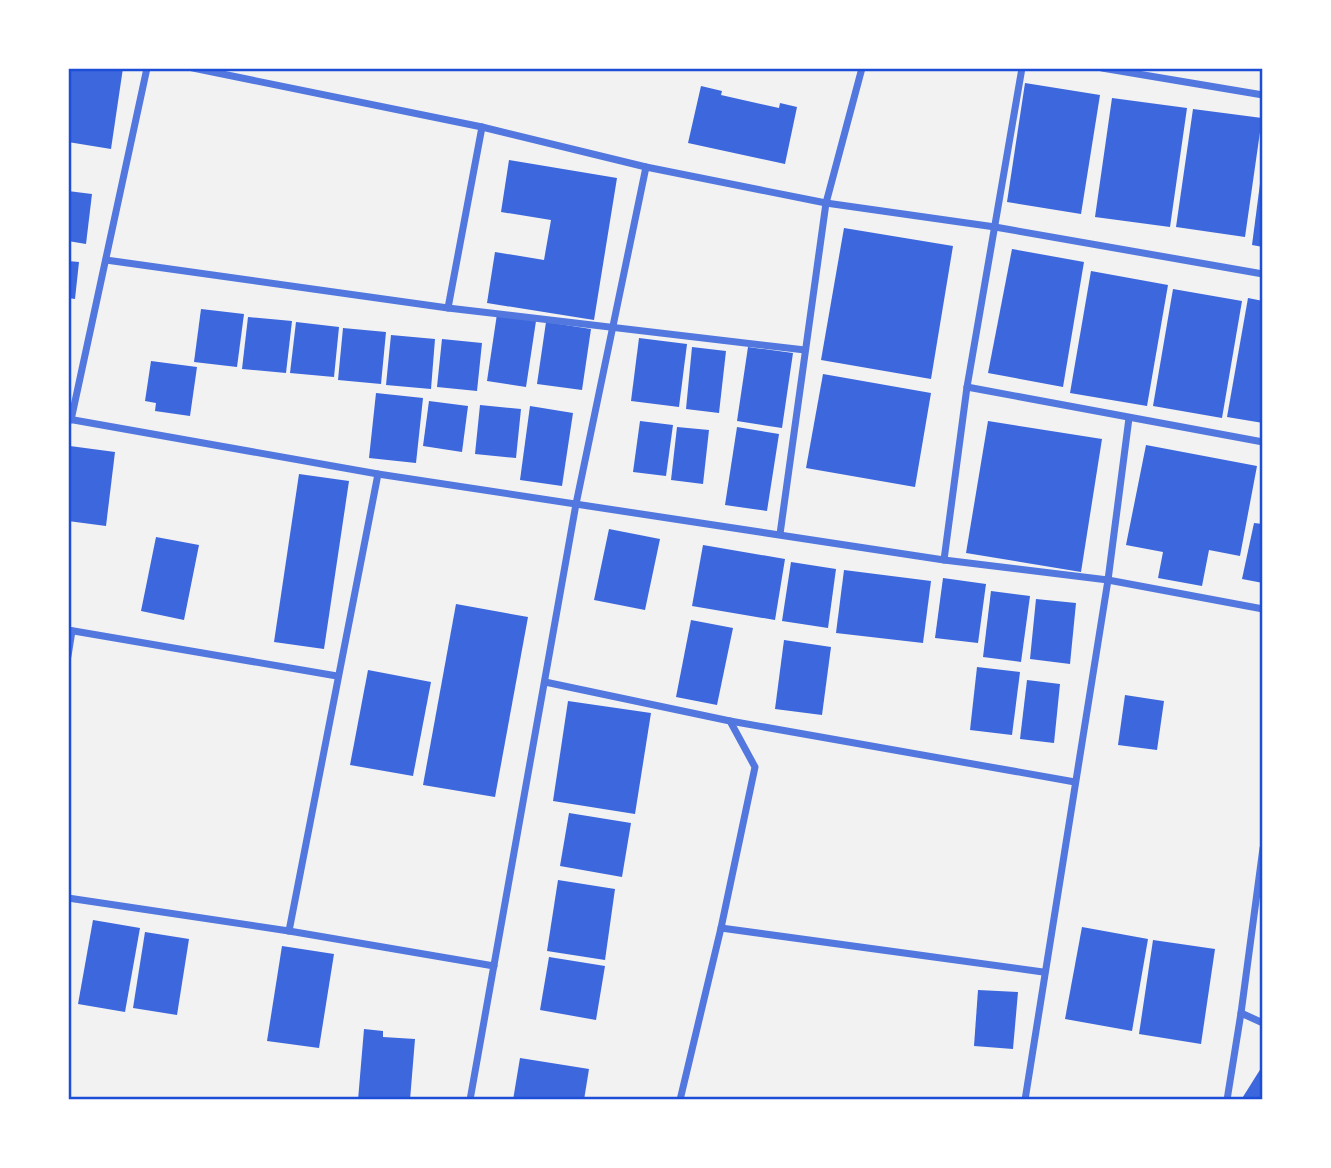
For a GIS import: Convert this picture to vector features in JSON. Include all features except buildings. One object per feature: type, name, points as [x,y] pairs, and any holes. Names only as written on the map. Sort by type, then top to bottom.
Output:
[{"type":"street","points":[[147,68],[70,419],[378,474],[944,560],[1108,580],[1263,608]]},
{"type":"street","points":[[193,68],[482,127],[646,167],[826,203],[995,227],[1263,274]]},
{"type":"street","points":[[780,534],[826,203],[862,68]]},
{"type":"street","points":[[944,560],[967,387],[1022,68]]},
{"type":"street","points":[[1102,68],[1263,96]]},
{"type":"street","points":[[448,308],[482,127]]},
{"type":"street","points":[[470,1100],[576,504],[646,167]]},
{"type":"street","points":[[106,260],[448,308],[805,349]]},
{"type":"street","points":[[967,387],[1263,442]]},
{"type":"street","points":[[1024,1100],[1108,580],[1129,418]]},
{"type":"street","points":[[289,930],[378,474]]},
{"type":"street","points":[[68,656],[70,631],[337,676]]},
{"type":"street","points":[[545,682],[730,722],[1075,782]]},
{"type":"street","points":[[680,1100],[721,928],[755,767],[730,722]]},
{"type":"street","points":[[1227,1100],[1263,848]]},
{"type":"street","points":[[68,898],[289,930],[494,966]]},
{"type":"street","points":[[721,928],[1043,972]]},
{"type":"street","points":[[1241,1013],[1263,1023]]}]
